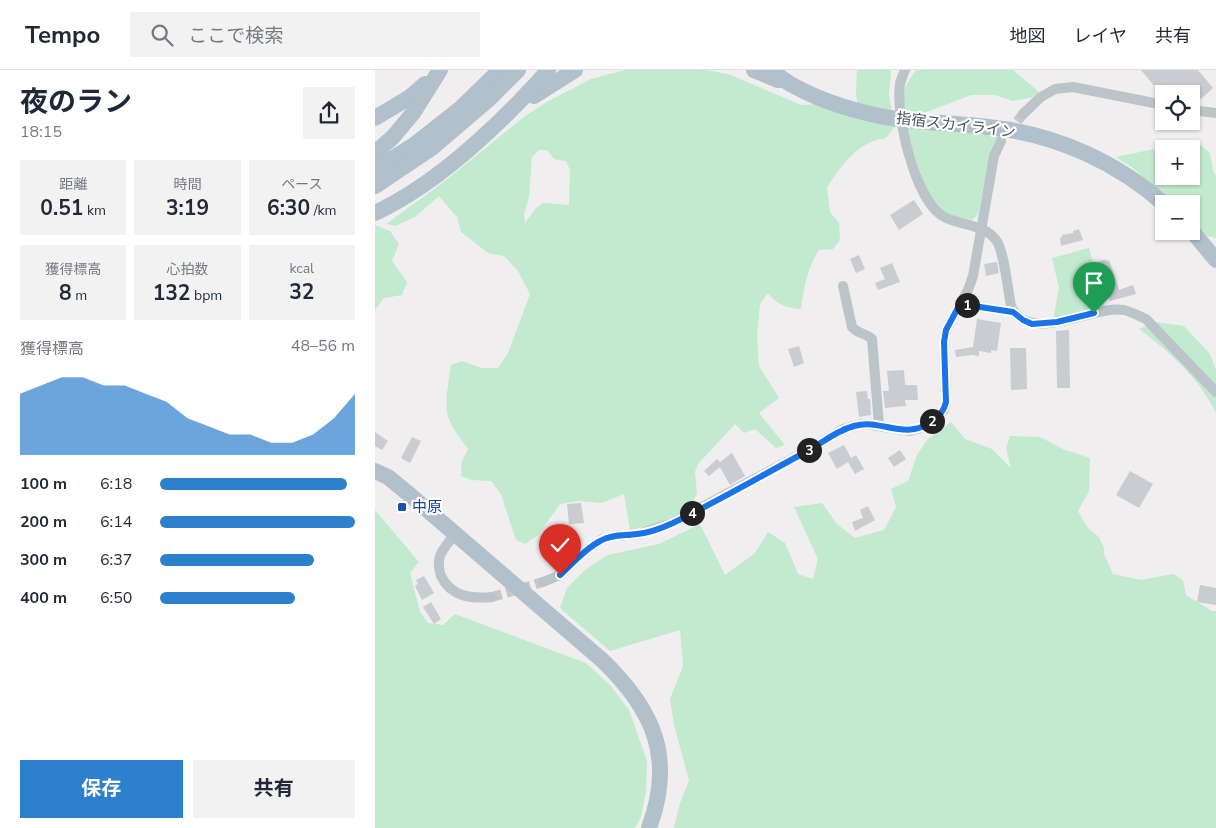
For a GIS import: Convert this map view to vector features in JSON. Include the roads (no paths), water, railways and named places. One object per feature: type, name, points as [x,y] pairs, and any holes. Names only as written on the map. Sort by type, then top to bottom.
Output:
[{"type":"main road","points":[[375,169],[414,145],[461,108],[500,70]]},
{"type":"main road","points":[[375,186],[433,147],[488,100],[518,70]]},
{"type":"main road","points":[[375,213],[406,185],[464,154],[499,123],[548,70]]},
{"type":"main road","points":[[499,123],[540,91],[575,70]]},
{"type":"main road","points":[[754,70],[794,87]]},
{"type":"main road","name":"指宿スカイライン","points":[[771,70],[794,87],[831,102],[875,116],[998,128],[1068,145],[1129,178],[1155,197]]},
{"type":"main road","points":[[375,118],[410,98],[439,72]]},
{"type":"main road","points":[[375,153],[393,138],[413,113],[439,72]]},
{"type":"main road","points":[[375,169],[406,185]]},
{"type":"main road","points":[[375,176],[406,185]]},
{"type":"main road","points":[[1199,240],[1216,260]]},
{"type":"main road","points":[[375,471],[388,477],[403,489],[602,660],[618,675],[640,702],[652,728],[659,763],[658,796],[649,828]]},
{"type":"street","points":[[905,70],[900,82],[900,108],[913,166],[925,197],[942,216],[981,228],[996,240],[1001,250],[1013,312]]},
{"type":"street","points":[[1023,114],[1041,97],[1055,89],[1073,87],[1155,103]]},
{"type":"street","points":[[1200,111],[1216,113]]},
{"type":"street","points":[[543,582],[560,575],[584,552],[602,539],[639,534],[672,523],[807,451],[843,429],[857,425],[879,425],[910,431],[918,429],[937,418],[944,410],[946,402],[944,347],[946,330],[968,290],[973,276],[994,156],[1001,141]]},
{"type":"street","points":[[843,286],[851,327],[856,332],[868,335],[872,339],[879,425]]},
{"type":"street","points":[[960,304],[1013,312],[1032,324],[1057,322],[1109,310],[1123,310],[1135,314],[1145,320],[1216,392]]},
{"type":"street","points":[[455,534],[439,558],[439,569],[445,583],[453,591],[472,598],[492,597]]},
{"type":"tunnel","points":[[1008,133],[1023,114]]},
{"type":"tunnel","points":[[492,597],[543,582]]},
{"type":"place","name":"中原","points":[[402,507]]}]
